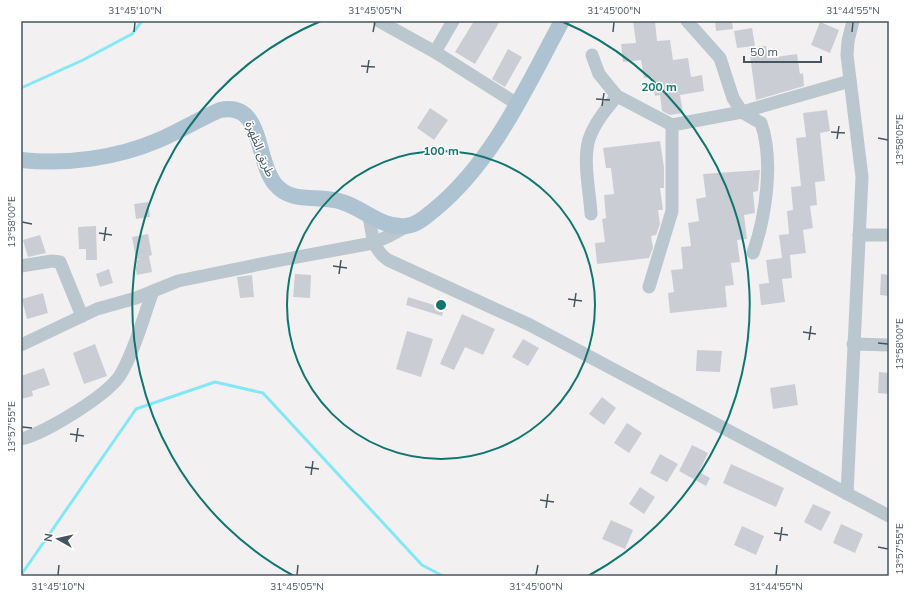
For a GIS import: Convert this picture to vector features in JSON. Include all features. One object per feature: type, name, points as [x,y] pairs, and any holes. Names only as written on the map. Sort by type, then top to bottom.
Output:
[{"type":"main road","points":[[407,226],[414,224],[428,215],[466,180],[488,151],[517,104],[562,21]]},
{"type":"main road","name":"طريق الظهرة","points":[[21,160],[74,161],[110,155],[144,146],[220,110],[230,109],[246,115],[253,125],[268,172],[280,189],[294,197],[320,198],[341,201],[383,223],[407,226]]},
{"type":"street","points":[[379,21],[435,52],[517,104]]},
{"type":"street","points":[[435,52],[453,21]]},
{"type":"street","points":[[687,21],[720,58],[733,98],[742,112],[761,123],[764,135],[768,174],[761,230],[754,253]]},
{"type":"street","points":[[847,494],[862,177],[850,81],[848,42],[853,21]]},
{"type":"street","points":[[592,55],[599,74],[617,96],[672,125],[742,112],[850,81]]},
{"type":"street","points":[[591,214],[587,147],[590,135],[600,117],[617,96]]},
{"type":"street","points":[[649,286],[672,210],[672,125]]},
{"type":"street","points":[[369,215],[373,243],[382,256],[388,260],[530,325],[889,516]]},
{"type":"street","points":[[21,345],[97,309],[153,291],[178,281],[373,243],[407,226]]},
{"type":"street","points":[[859,235],[889,235]]},
{"type":"street","points":[[21,266],[52,261],[60,262],[82,316]]},
{"type":"street","points":[[21,439],[46,430],[106,390],[116,381],[126,364],[153,291]]},
{"type":"street","points":[[853,344],[889,345]]},
{"type":"building","points":[[474,21],[500,21],[475,64],[455,52]]},
{"type":"building","points":[[633,21],[655,21],[657,41],[670,40],[673,60],[688,58],[691,77],[702,75],[704,91],[680,95],[683,113],[670,115],[662,111],[660,95],[655,96],[652,77],[644,78],[641,60],[623,62],[621,44],[636,43]]},
{"type":"building","points":[[715,21],[732,21],[733,29],[716,31]]},
{"type":"building","points":[[820,22],[839,30],[830,53],[811,45]]},
{"type":"building","points":[[752,28],[755,46],[737,48],[734,31]]},
{"type":"building","points":[[766,46],[768,58],[797,54],[800,74],[803,73],[804,86],[756,100],[749,48]]},
{"type":"building","points":[[508,49],[522,57],[505,87],[492,79]]},
{"type":"building","points":[[430,108],[448,120],[434,140],[417,128]]},
{"type":"building","points":[[827,110],[830,131],[820,133],[825,181],[815,182],[817,205],[810,206],[813,228],[803,230],[806,253],[790,255],[792,278],[782,279],[785,302],[761,305],[759,284],[769,283],[766,260],[782,258],[779,235],[789,234],[787,211],[793,210],[791,187],[801,186],[796,138],[806,137],[803,113]]},
{"type":"building","points":[[660,141],[664,167],[664,188],[660,188],[663,210],[658,210],[660,224],[656,235],[651,236],[653,248],[649,258],[597,264],[595,243],[605,242],[602,219],[606,218],[604,195],[614,194],[611,168],[606,168],[603,148]]},
{"type":"building","points":[[760,170],[758,191],[753,192],[755,213],[744,215],[747,239],[737,240],[740,262],[731,263],[734,285],[725,286],[727,307],[670,313],[668,293],[674,292],[671,270],[683,269],[681,247],[691,246],[688,223],[699,221],[696,199],[706,197],[703,174]]},
{"type":"building","points":[[148,202],[150,217],[136,219],[134,204]]},
{"type":"building","points":[[96,226],[97,260],[86,260],[86,249],[79,249],[78,227]]},
{"type":"building","points":[[148,234],[152,255],[149,256],[152,272],[137,275],[135,266],[137,265],[136,260],[141,259],[136,259],[132,237]]},
{"type":"building","points":[[40,235],[46,253],[28,257],[23,240]]},
{"type":"building","points":[[109,269],[113,283],[100,287],[96,274]]},
{"type":"building","points":[[295,274],[311,275],[310,298],[293,297]]},
{"type":"building","points":[[881,274],[889,275],[889,296],[880,295]]},
{"type":"building","points":[[252,275],[254,297],[240,298],[237,277]]},
{"type":"building","points":[[43,293],[48,313],[27,319],[22,299]]},
{"type":"building","points":[[408,297],[444,308],[442,316],[406,305]]},
{"type":"building","points":[[462,314],[495,329],[483,355],[465,347],[454,370],[440,364]]},
{"type":"building","points":[[407,331],[433,339],[421,377],[396,369]]},
{"type":"building","points":[[523,339],[539,348],[528,366],[512,357]]},
{"type":"building","points":[[95,344],[107,376],[84,384],[73,353]]},
{"type":"building","points":[[697,350],[722,351],[720,372],[696,371]]},
{"type":"building","points":[[44,368],[50,385],[32,391],[33,396],[21,399],[21,376]]},
{"type":"building","points":[[879,372],[889,373],[889,394],[878,393]]},
{"type":"building","points":[[795,384],[798,405],[773,409],[770,388]]},
{"type":"building","points":[[602,397],[616,408],[604,425],[589,414]]},
{"type":"building","points":[[627,423],[642,433],[629,453],[614,443]]},
{"type":"building","points":[[692,445],[708,453],[699,472],[710,478],[706,486],[679,471]]},
{"type":"building","points":[[660,454],[678,464],[667,482],[650,473]]},
{"type":"building","points":[[731,464],[784,488],[776,507],[723,483]]},
{"type":"building","points":[[640,487],[655,497],[644,514],[629,504]]},
{"type":"building","points":[[813,504],[831,512],[821,531],[804,522]]},
{"type":"building","points":[[611,520],[633,530],[625,549],[602,539]]},
{"type":"building","points":[[841,524],[863,534],[855,553],[833,543]]},
{"type":"building","points":[[742,526],[764,536],[756,555],[734,545]]},
{"type":"waterway","points":[[21,88],[83,60],[132,34],[142,21]]},
{"type":"waterway","points":[[21,575],[136,409],[215,382],[263,393],[422,565],[443,576]]}]
